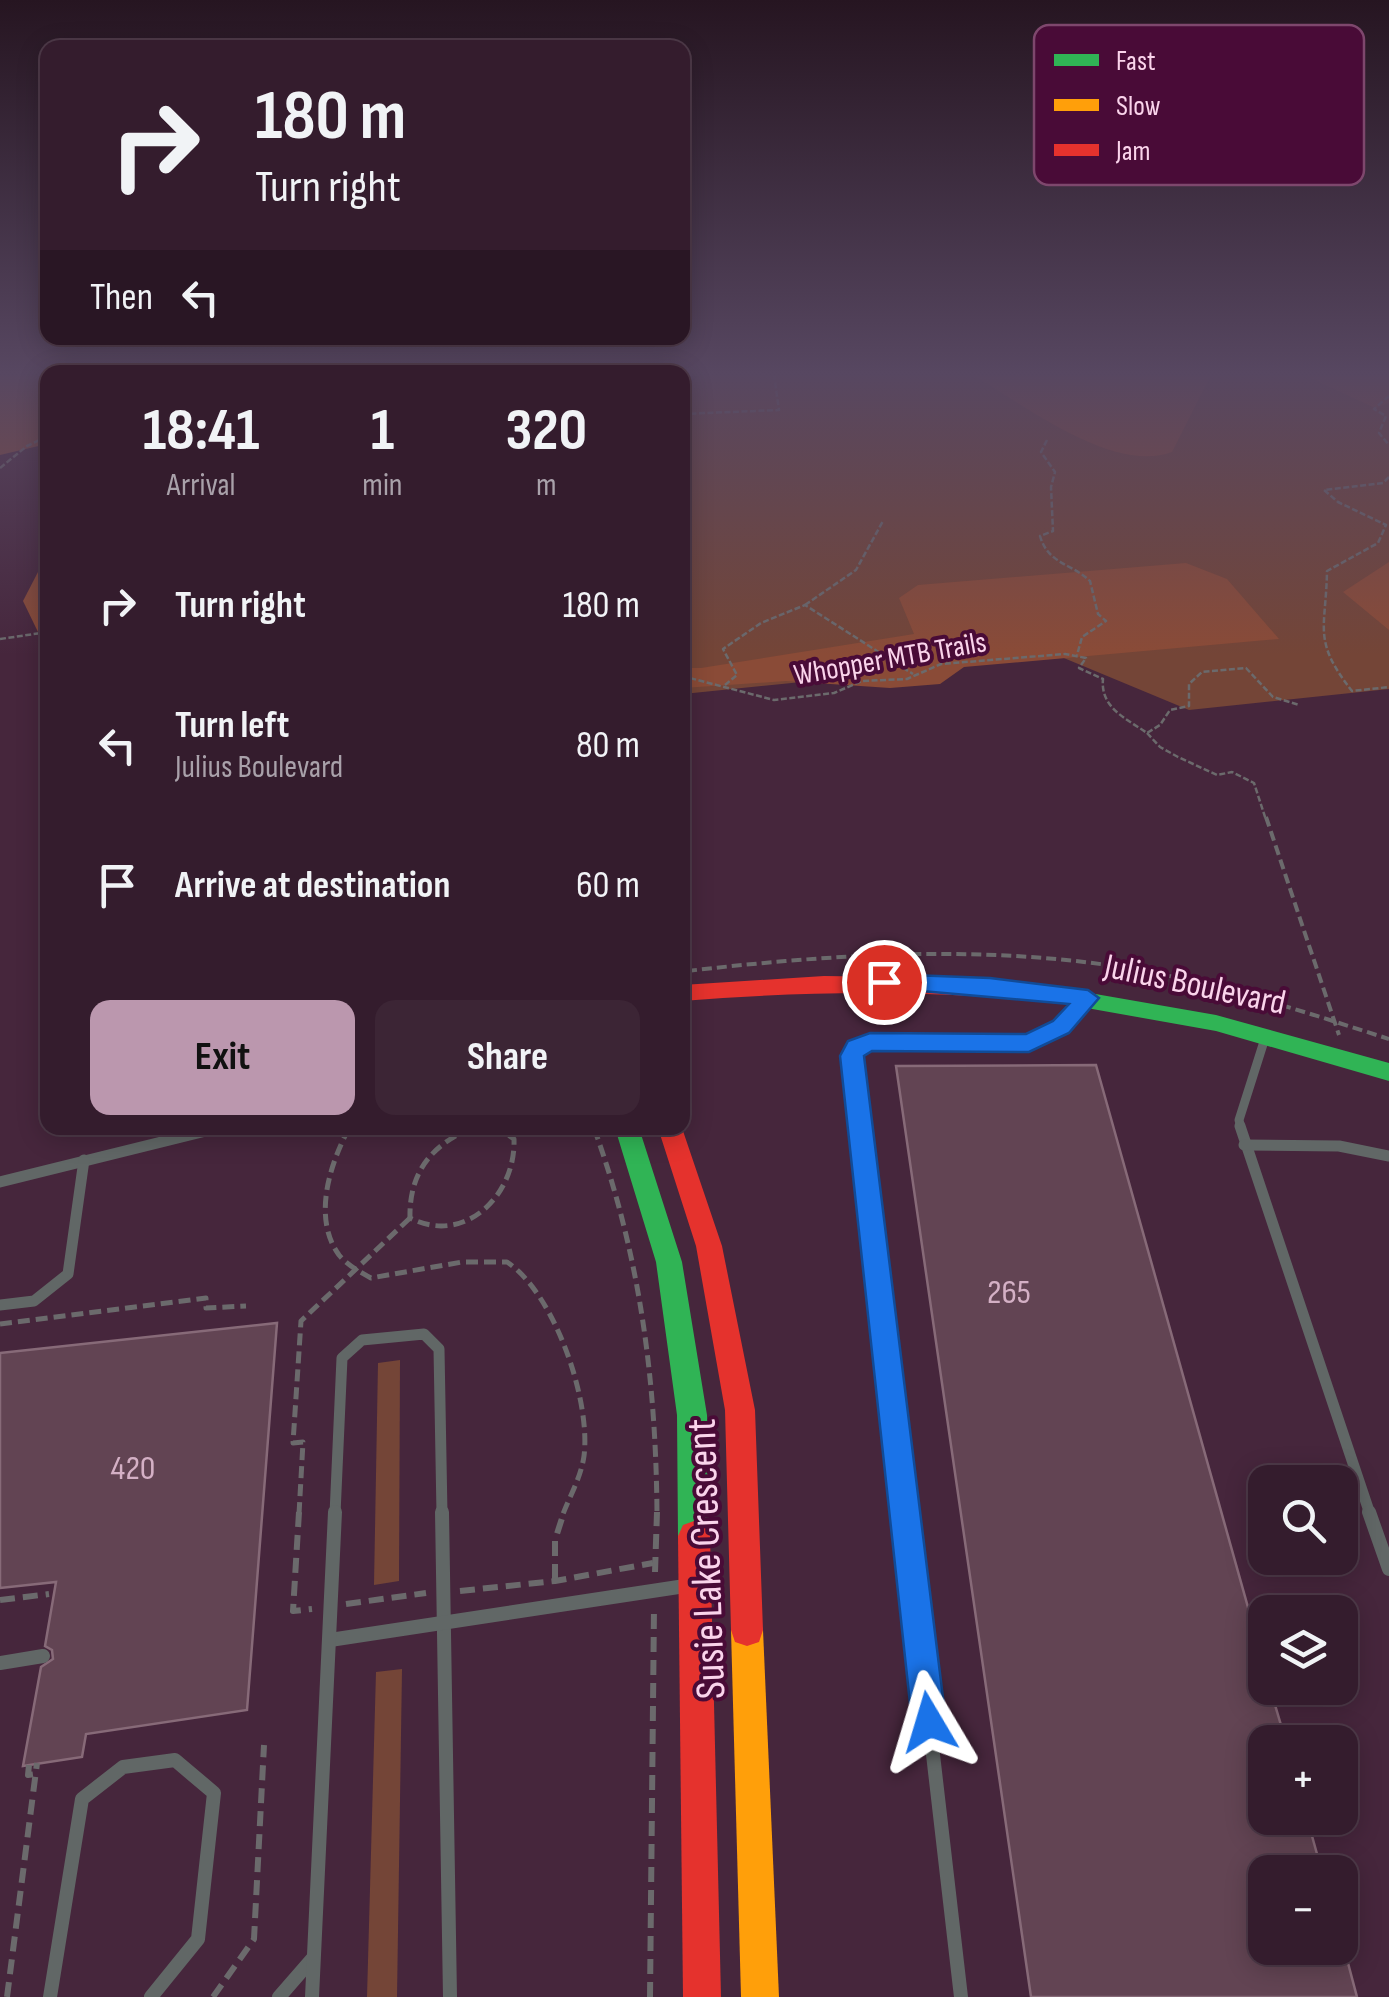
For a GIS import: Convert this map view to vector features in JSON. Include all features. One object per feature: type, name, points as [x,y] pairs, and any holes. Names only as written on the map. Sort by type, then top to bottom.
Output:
[{"type":"street","name":"Julius Boulevard","points":[[690,992],[820,982],[905,982],[1088,998],[1266,1035],[1389,1072]]},
{"type":"street","name":"Susie Lake Crescent","points":[[629,1135],[669,1262],[692,1415],[702,1997]]},
{"type":"street","name":"Susie Lake Crescent","points":[[672,1135],[709,1246],[740,1410],[760,1997]]},
{"type":"lane","points":[[961,1997],[852,1056],[857,1047],[870,1042],[1029,1043],[1061,1027],[1088,998]]},
{"type":"lane","points":[[1266,1035],[1239,1120],[1244,1146],[1389,1568]]},
{"type":"lane","points":[[0,1182],[189,1135]]},
{"type":"lane","points":[[1244,1146],[1339,1146],[1389,1156]]},
{"type":"lane","points":[[0,1305],[34,1301],[68,1274],[84,1160]]},
{"type":"lane","points":[[312,1997],[342,1358],[362,1340],[424,1334],[440,1350],[450,1997]]},
{"type":"lane","points":[[330,1640],[693,1585]]},
{"type":"lane","points":[[0,1663],[43,1656]]},
{"type":"lane","points":[[50,1997],[82,1799],[123,1767],[175,1760],[214,1794],[198,1939],[151,1997]]},
{"type":"lane","points":[[278,1997],[314,1958]]},
{"type":"path","points":[[1052,468],[1055,472],[1048,486],[1048,501],[1056,518],[1053,531],[1040,536],[1040,543],[1050,559],[1090,578],[1098,592],[1098,614],[1106,621],[1082,638],[1077,654],[1086,658],[1080,668],[1103,680],[1100,690],[1104,702],[1174,757],[1194,760],[1217,775],[1232,772],[1254,784],[1347,1058]]},
{"type":"path","points":[[1389,477],[1383,483],[1324,490],[1339,507],[1377,516],[1386,525],[1385,538],[1376,547],[1333,564],[1327,571],[1328,610],[1318,631],[1324,656],[1352,691],[1389,687]]},
{"type":"path","points":[[724,685],[737,675],[723,649],[737,633],[761,627],[843,584],[862,561],[865,544],[883,521]]},
{"type":"path","points":[[805,605],[838,624],[854,641],[888,656],[892,664],[913,674]]},
{"type":"path","points":[[0,638],[40,633]]},
{"type":"path","name":"Whopper MTB Trails","points":[[690,678],[774,700],[834,693],[862,681],[908,678],[940,664],[1077,654]]},
{"type":"path","points":[[1147,733],[1160,725],[1170,710],[1189,706],[1189,684],[1202,672],[1246,668],[1273,697],[1299,705]]},
{"type":"path","points":[[346,1135],[330,1176],[328,1234],[338,1253],[371,1278],[456,1264],[506,1261],[542,1304],[577,1374],[584,1453],[556,1538],[554,1581]]},
{"type":"path","points":[[458,1135],[444,1142],[416,1171],[409,1187],[410,1218],[301,1322],[293,1443],[303,1442],[294,1611],[442,1590],[474,1591],[554,1581],[655,1563]]},
{"type":"path","points":[[410,1218],[433,1228],[452,1228],[482,1210],[502,1189],[514,1168],[514,1140],[507,1135]]},
{"type":"path","points":[[596,1135],[630,1230],[652,1352],[658,1428],[650,1997]]},
{"type":"path","points":[[0,1324],[206,1298],[206,1308],[246,1306]]},
{"type":"path","points":[[0,1600],[49,1594]]},
{"type":"path","points":[[213,1997],[254,1940],[264,1745]]},
{"type":"path","points":[[7,1997],[36,1774],[33,1764]]},
{"type":"shaded area","points":[[690,468],[1389,468],[1389,689],[1189,710],[1059,656],[690,693]]},
{"type":"shaded area","points":[[1389,562],[1389,630],[1343,592]]},
{"type":"shaded area","points":[[1186,563],[1227,579],[1279,639],[964,667],[940,684],[890,688],[786,681],[690,688],[690,668],[914,634],[899,598],[918,585]]},
{"type":"shaded area","points":[[40,571],[38,632],[23,601]]},
{"type":"shaded area","points":[[400,1360],[399,1581],[374,1585],[378,1363]]},
{"type":"shaded area","points":[[402,1669],[397,1997],[367,1997],[376,1672]]},
{"type":"building","points":[[1096,1065],[1248,1607],[1248,1705],[1275,1705],[1281,1725],[1248,1725],[1248,1835],[1312,1835],[1317,1855],[1248,1855],[1248,1965],[1349,1965],[1357,1997],[1031,1997],[896,1066]]},
{"type":"building","points":[[277,1323],[247,1710],[86,1734],[82,1757],[23,1766],[41,1667],[53,1659],[52,1650],[45,1646],[56,1582],[0,1588],[0,1353]]},
{"type":"traffic: fast","points":[[1061,996],[1216,1023],[1389,1072]]},
{"type":"traffic: fast","points":[[629,1135],[669,1262],[692,1415],[694,1536]]},
{"type":"traffic: slow","points":[[747,1630],[760,1997]]},
{"type":"traffic: jam","points":[[690,992],[777,986],[919,984],[1061,996]]},
{"type":"traffic: jam","points":[[672,1135],[709,1246],[740,1410],[747,1630]]},
{"type":"traffic: jam","points":[[694,1536],[702,1997]]},
{"type":"route","points":[[884,982],[990,986],[1088,998],[1061,1027],[1029,1043],[870,1042],[857,1047],[852,1056],[929,1722]]}]
